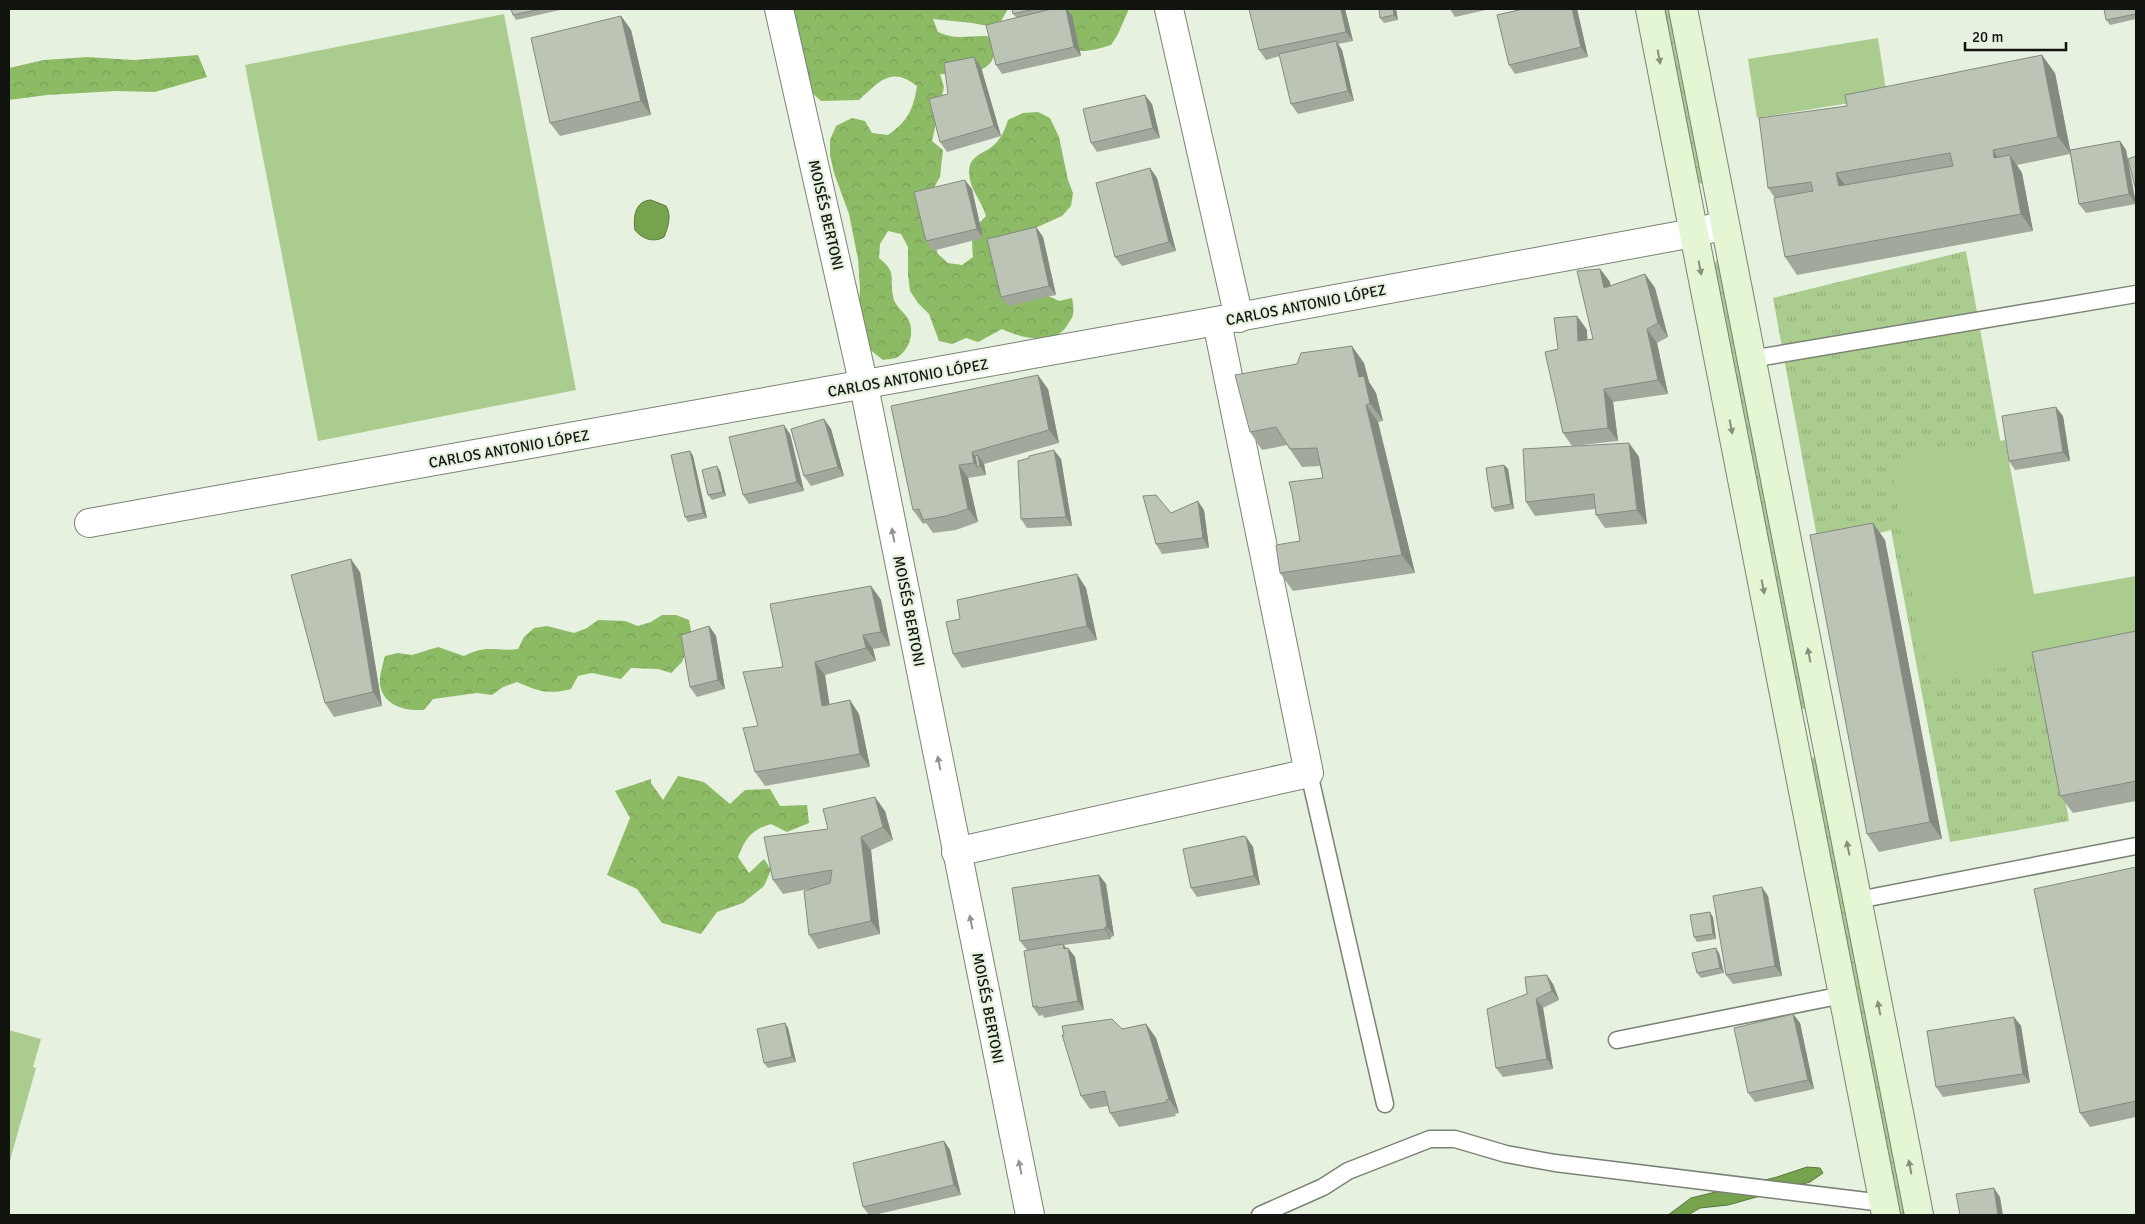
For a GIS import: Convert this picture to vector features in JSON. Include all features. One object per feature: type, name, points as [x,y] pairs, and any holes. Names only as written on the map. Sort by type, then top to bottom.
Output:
[{"type":"main road","points":[[1650,9],[1885,1209]]},
{"type":"main road","points":[[1683,9],[1920,1215]]},
{"type":"main road","points":[[1783,691],[1815,684]]},
{"type":"street","name":"MOISÉS BERTONI","points":[[779,9],[864,386],[1030,1215]]},
{"type":"street","points":[[956,852],[1310,772],[1228,320],[1169,9]]},
{"type":"street","name":"CARLOS ANTONIO LÓPEZ","points":[[89,523],[1228,320],[1693,233],[1725,225]]},
{"type":"lane","points":[[1751,358],[2136,294]]},
{"type":"lane","points":[[1310,772],[1385,1104]]},
{"type":"lane","points":[[1858,900],[2136,846]]},
{"type":"lane","points":[[1617,1040],[1843,995]]},
{"type":"lane","points":[[1260,1215],[1323,1187],[1348,1171],[1430,1140],[1438,1139],[1455,1139],[1506,1154],[1555,1163],[1885,1209]]},
{"type":"green space","points":[[790,9],[1008,9],[1001,21],[988,26],[933,19],[938,32],[946,35],[995,37],[995,50],[993,59],[988,66],[981,70],[962,74],[940,74],[944,87],[932,141],[943,150],[940,177],[932,191],[933,240],[938,254],[948,263],[962,265],[973,257],[972,244],[975,230],[986,216],[970,180],[970,165],[976,157],[997,141],[1003,133],[1008,120],[1023,113],[1038,112],[1050,118],[1059,137],[1068,180],[1073,193],[1071,206],[1062,216],[1022,234],[1046,295],[1059,301],[1072,298],[1073,315],[1062,331],[1046,339],[1037,339],[1028,338],[1002,329],[978,342],[966,338],[952,344],[939,341],[929,314],[910,291],[908,247],[901,234],[888,231],[880,244],[879,258],[891,272],[894,299],[908,319],[911,334],[906,349],[896,358],[883,360],[869,349],[859,303],[858,259],[849,214],[834,173],[830,155],[830,140],[836,126],[852,118],[865,121],[872,133],[888,135],[905,120],[914,102],[917,86],[900,77],[886,78],[859,100],[821,101],[810,91]]},
{"type":"green space","points":[[1051,9],[1129,9],[1111,45],[1083,51],[1071,48],[1060,38],[1052,25]]},
{"type":"green space","points":[[1663,9],[1673,9],[1705,184],[1698,183]]},
{"type":"green space","points":[[504,14],[576,390],[318,441],[245,65]]},
{"type":"green space","points":[[1878,38],[1887,97],[1757,118],[1748,59]]},
{"type":"green space","points":[[198,55],[207,77],[155,92],[116,91],[47,95],[9,100],[9,68],[44,60],[87,57],[134,60]]},
{"type":"green space","points":[[1966,251],[2069,821],[1950,842],[1891,530],[1819,548],[1773,298]]},
{"type":"green space","points":[[1716,261],[1720,261],[1807,709],[1801,709],[1714,266]]},
{"type":"green space","points":[[2005,440],[2034,594],[2136,576],[2136,643],[1930,681],[1930,678],[1927,679],[1890,460]]},
{"type":"green space","points":[[662,615],[676,615],[689,620],[692,636],[682,662],[671,673],[658,669],[631,668],[621,679],[592,673],[578,676],[571,689],[555,692],[537,690],[517,682],[503,687],[492,695],[477,693],[433,699],[424,710],[396,706],[385,697],[380,684],[385,656],[398,653],[412,655],[438,647],[464,656],[486,649],[518,649],[524,637],[534,628],[547,626],[574,633],[587,628],[598,620],[625,621],[638,626],[651,622]]},
{"type":"green space","points":[[1816,756],[1908,1215],[1898,1215],[1810,759]]},
{"type":"green space","points":[[678,776],[704,782],[730,804],[745,790],[770,789],[780,806],[807,805],[809,823],[787,832],[771,824],[764,826],[750,836],[743,845],[738,857],[749,873],[764,859],[771,870],[764,886],[743,903],[717,912],[701,934],[662,923],[637,889],[607,875],[630,818],[615,791],[651,779],[651,783],[663,800]]},
{"type":"green space","points":[[9,1030],[41,1039],[33,1067],[36,1068],[9,1164]]},
{"type":"shaded area","points":[[651,200],[666,206],[669,214],[664,237],[656,240],[645,238],[635,230],[636,210],[641,203]]},
{"type":"shaded area","points":[[1807,1167],[1820,1168],[1823,1173],[1810,1182],[1728,1205],[1700,1208],[1688,1215],[1668,1215],[1691,1198],[1777,1177]]},
{"type":"building","points":[[511,9],[541,9],[513,15]]},
{"type":"building","points":[[1012,9],[1034,9],[1013,14]]},
{"type":"building","points":[[1052,9],[1066,9],[1074,47],[996,65],[986,25]]},
{"type":"building","points":[[1249,9],[1341,9],[1346,32],[1259,50]]},
{"type":"building","points":[[1379,9],[1393,9],[1394,15],[1380,18]]},
{"type":"building","points":[[1523,9],[1572,9],[1581,47],[1509,65],[1497,15]]},
{"type":"building","points":[[2104,9],[2136,9],[2136,14],[2106,20]]},
{"type":"building","points":[[621,16],[641,101],[550,123],[531,38]]},
{"type":"building","points":[[1336,41],[1348,91],[1291,104],[1279,54]]},
{"type":"building","points":[[2042,55],[2058,137],[1993,150],[1994,158],[2010,155],[2021,214],[1785,257],[1774,198],[1813,191],[1811,182],[1768,188],[1759,118],[1847,106],[1845,95]],"holes":[[[1950,153],[1953,166],[1839,186],[1836,173]]]},
{"type":"building","points":[[974,57],[994,126],[940,142],[929,99],[948,94],[944,63]]},
{"type":"building","points":[[1145,95],[1153,128],[1091,143],[1083,109]]},
{"type":"building","points":[[2120,141],[2129,194],[2079,204],[2070,150]]},
{"type":"building","points":[[2136,156],[2136,191],[2128,159]]},
{"type":"building","points":[[1150,168],[1169,242],[1115,257],[1096,183]]},
{"type":"building","points":[[965,180],[977,229],[926,241],[914,192]]},
{"type":"building","points":[[1036,227],[1049,286],[1001,297],[987,239]]},
{"type":"building","points":[[1600,269],[1604,288],[1645,274],[1658,323],[1647,329],[1658,380],[1604,389],[1608,428],[1563,433],[1545,352],[1558,349],[1554,318],[1577,316],[1578,341],[1593,339],[1577,271]]},
{"type":"building","points":[[1352,346],[1359,377],[1364,376],[1370,403],[1366,405],[1402,555],[1280,573],[1276,545],[1300,541],[1289,482],[1323,478],[1317,448],[1290,449],[1276,427],[1250,432],[1235,375],[1297,364],[1301,353]]},
{"type":"building","points":[[1038,375],[1049,430],[972,452],[974,463],[959,465],[968,509],[946,516],[923,520],[919,509],[913,510],[891,406]]},
{"type":"building","points":[[2056,407],[2063,452],[2009,461],[2002,416]]},
{"type":"building","points":[[824,419],[838,467],[804,476],[791,429]]},
{"type":"building","points":[[784,425],[797,482],[743,495],[729,437]]},
{"type":"building","points":[[1629,443],[1637,510],[1596,515],[1594,494],[1526,502],[1523,449]]},
{"type":"building","points":[[1054,450],[1066,517],[1021,519],[1018,461],[1029,458],[1029,456]]},
{"type":"building","points":[[690,451],[703,513],[685,517],[671,455]]},
{"type":"building","points":[[978,455],[980,466],[977,467],[975,456]]},
{"type":"building","points":[[1504,465],[1511,504],[1492,508],[1486,468]]},
{"type":"building","points":[[717,466],[723,492],[708,495],[702,470]]},
{"type":"building","points":[[1156,495],[1171,513],[1198,501],[1203,538],[1156,544],[1143,496]]},
{"type":"building","points":[[1873,523],[1930,822],[1867,834],[1810,535]]},
{"type":"building","points":[[351,559],[373,692],[325,703],[291,575]]},
{"type":"building","points":[[1077,574],[1087,626],[953,654],[946,622],[960,619],[957,600]]},
{"type":"building","points":[[871,586],[881,632],[863,635],[866,648],[815,662],[822,706],[850,700],[860,754],[755,772],[743,728],[758,726],[743,672],[783,667],[770,604]]},
{"type":"building","points":[[709,626],[718,680],[690,687],[681,635]]},
{"type":"building","points":[[2136,631],[2136,781],[2060,796],[2032,652]]},
{"type":"building","points":[[875,797],[883,827],[861,837],[871,921],[809,935],[804,891],[830,883],[832,870],[773,880],[764,837],[828,829],[823,809]]},
{"type":"building","points":[[1246,837],[1254,876],[1191,888],[1183,849]]},
{"type":"building","points":[[2136,867],[2136,1101],[2080,1113],[2034,889]]},
{"type":"building","points":[[1099,875],[1107,927],[1105,929],[1020,941],[1012,888]]},
{"type":"building","points":[[1762,887],[1775,966],[1726,975],[1713,896]]},
{"type":"building","points":[[1710,912],[1713,934],[1694,937],[1690,915]]},
{"type":"building","points":[[1063,944],[1064,949],[1068,948],[1078,1001],[1038,1008],[1037,1006],[1033,1007],[1024,951]]},
{"type":"building","points":[[1716,948],[1720,968],[1697,973],[1692,953]]},
{"type":"building","points":[[1547,975],[1552,991],[1536,999],[1547,1059],[1496,1068],[1487,1009],[1527,994],[1525,977]]},
{"type":"building","points":[[1793,1014],[1808,1080],[1748,1093],[1734,1028]]},
{"type":"building","points":[[2014,1017],[2023,1074],[1936,1087],[1927,1031]]},
{"type":"building","points":[[1112,1019],[1122,1029],[1146,1024],[1169,1099],[1166,1100],[1167,1102],[1110,1113],[1105,1091],[1081,1096],[1062,1035],[1064,1035],[1062,1026]]},
{"type":"building","points":[[785,1023],[792,1057],[764,1063],[757,1029]]},
{"type":"building","points":[[944,1141],[954,1185],[863,1207],[853,1163]]},
{"type":"building","points":[[1994,1188],[1998,1215],[1960,1215],[1956,1194]]}]
